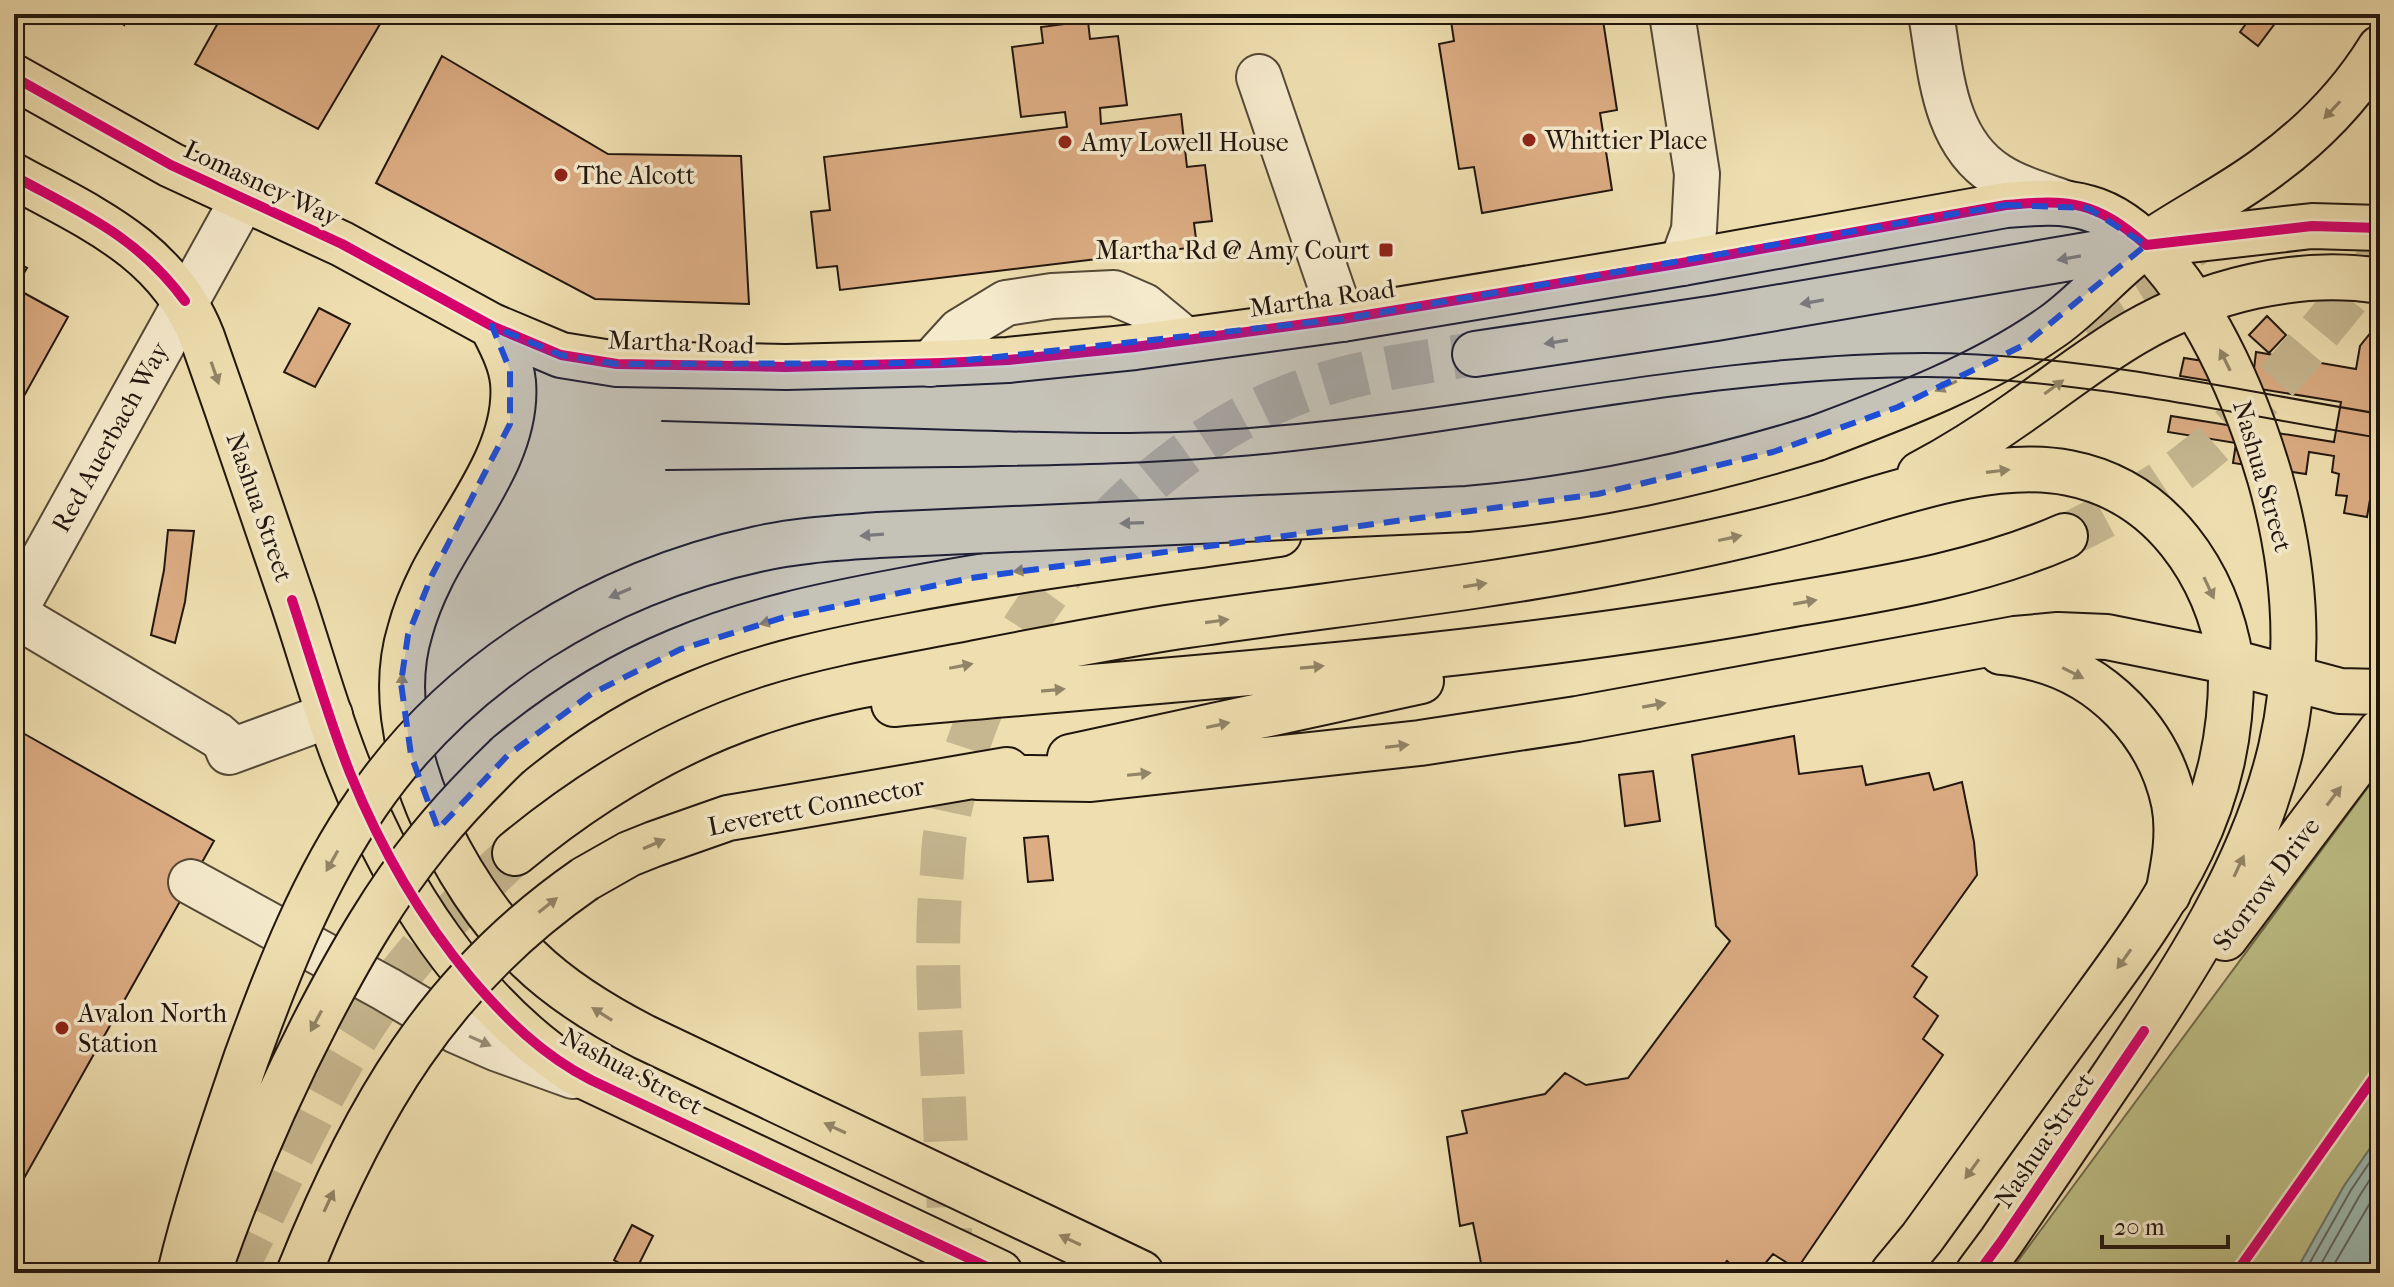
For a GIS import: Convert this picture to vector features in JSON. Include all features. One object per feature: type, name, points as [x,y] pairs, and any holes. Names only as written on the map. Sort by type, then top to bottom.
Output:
[{"type":"main road","points":[[180,1273],[220,1137],[253,1040],[299,925],[339,847],[383,782],[441,717],[523,649],[586,609],[682,569],[733,554],[786,544],[878,535],[1467,509],[1598,494],[1730,464],[1947,386],[2024,345],[2081,304],[2146,245],[2267,168],[2301,141],[2343,99],[2380,48]]},
{"type":"main road","name":"Lomasney Way","points":[[14,77],[171,165],[342,244],[492,326]]},
{"type":"main road","points":[[14,176],[114,231],[152,261],[185,301]]},
{"type":"main road","name":"Martha Road","points":[[492,326],[561,355],[617,364],[786,367],[930,364],[1066,354],[1342,319],[2006,205],[2065,203],[2088,208],[2124,226],[2146,245]]},
{"type":"main road","points":[[1475,354],[1730,316],[2146,245],[2312,226],[2380,228]]},
{"type":"main road","name":"Nashua Street","points":[[1978,1273],[2170,994],[2238,867],[2252,836],[2281,750],[2292,679],[2293,609],[2277,501],[2242,397],[2222,352],[2195,305],[2159,257],[2146,245]]},
{"type":"main road","points":[[515,853],[584,800],[648,763],[712,731],[804,698],[1079,643],[1608,563],[1747,534],[1841,510],[1886,491],[1956,454],[2117,343],[2153,322],[2237,291],[2283,281],[2340,278],[2380,281]]},
{"type":"main road","name":"Nashua Street","points":[[185,301],[222,392],[330,715],[371,821],[409,892],[485,994],[519,1031],[573,1071],[1000,1273]]},
{"type":"main road","name":"Nashua Street","points":[[492,326],[510,370],[513,394],[510,424],[492,470],[418,604],[405,648],[401,683],[411,755],[423,795],[441,835],[480,898],[513,942],[540,969],[615,1022],[1141,1273]]},
{"type":"main road","points":[[208,1273],[272,1112],[344,967],[386,898],[428,841],[508,755],[591,694],[649,663],[716,637],[831,605],[971,578],[1564,493],[1663,475],[1804,439]]},
{"type":"main road","name":"Nashua Street","points":[[1841,510],[1952,480],[2018,469],[2060,472],[2099,482],[2144,506],[2180,540],[2208,584],[2220,611],[2231,662],[2230,719],[2216,788],[2202,828],[2168,894],[1978,1161],[1893,1273]]},
{"type":"main road","points":[[648,763],[736,731],[784,718],[830,711],[1442,655],[1701,620],[1931,579],[2009,559],[2065,536]]},
{"type":"main road","points":[[977,777],[1701,620]]},
{"type":"main road","points":[[977,777],[1091,779],[1420,743],[1592,716],[2015,639],[2058,635],[2121,639],[2231,662],[2340,691],[2380,692]]},
{"type":"main road","points":[[1943,652],[2008,652],[2047,661],[2090,682],[2127,713],[2143,731],[2162,763],[2174,804],[2177,846],[2168,894]]},
{"type":"main road","name":"Storrow Drive","points":[[2144,1031],[2207,962],[2380,732]]},
{"type":"main road","name":"Leverett Connector","points":[[299,1273],[327,1206],[393,1079],[468,978],[545,908],[585,879],[629,854],[728,818],[977,777]]},
{"type":"street","points":[[1672,14],[1697,174],[1694,230],[1682,263]]},
{"type":"street","points":[[1931,14],[1947,101],[1953,124],[1962,140],[1975,157],[1996,174],[2065,203]]},
{"type":"street","points":[[1259,77],[1342,319]]},
{"type":"street","name":"Red Auerbach Way","points":[[243,199],[20,601],[20,612],[27,622],[213,732],[225,742],[229,752],[330,715]]},
{"type":"street","points":[[930,364],[960,331],[1006,303],[1052,296],[1114,293],[1144,306],[1184,339]]},
{"type":"street","points":[[191,882],[457,1031],[609,1089]]},
{"type":"highlighted area","points":[[2006,205],[2088,208],[2146,245],[2024,345],[1898,407],[1773,452],[1598,494],[971,578],[785,617],[681,649],[591,694],[508,755],[438,829],[411,755],[401,683],[408,635],[432,575],[510,424],[510,370],[492,326],[561,355],[617,364],[942,363],[1342,319]]},
{"type":"green space","points":[[2380,771],[2380,1134],[2344,1186],[2295,1273],[2009,1273]]},
{"type":"water","points":[[2380,1134],[2380,1273],[2295,1273],[2344,1186]]},
{"type":"building","points":[[105,14],[123,14],[124,25]]},
{"type":"building","points":[[223,14],[386,14],[318,129],[195,64]]},
{"type":"building","name":"Whittier Place","points":[[1450,14],[1602,14],[1617,110],[1600,113],[1612,190],[1482,213],[1474,167],[1459,169],[1439,44],[1454,41]]},
{"type":"building","points":[[2253,14],[2282,14],[2258,46],[2240,32]]},
{"type":"building","name":"Amy Lowell House","points":[[1088,21],[1090,39],[1118,36],[1127,105],[1100,108],[1101,124],[1181,114],[1187,167],[1205,165],[1212,221],[1194,223],[1197,247],[840,290],[837,266],[817,268],[811,212],[830,210],[824,157],[1067,127],[1065,112],[1021,117],[1012,47],[1043,43],[1041,27]]},
{"type":"building","name":"The Alcott","points":[[442,56],[608,154],[741,156],[749,304],[595,299],[376,183]]},
{"type":"building","points":[[14,261],[27,268],[15,288],[68,317],[14,414]]},
{"type":"building","points":[[319,308],[350,324],[315,387],[284,372]]},
{"type":"building","points":[[2267,316],[2286,335],[2269,353],[2249,335]]},
{"type":"building","points":[[2380,321],[2380,465],[2376,465],[2367,517],[2344,513],[2347,496],[2336,495],[2339,474],[2332,472],[2334,456],[2309,452],[2306,474],[2233,463],[2236,443],[2168,432],[2171,416],[2334,442],[2341,402],[2180,376],[2184,358],[2254,369],[2256,352],[2356,369],[2360,346]]},
{"type":"building","points":[[168,530],[194,531],[185,602],[175,643],[151,635],[164,570]]},
{"type":"building","name":"Avalon North Station","points":[[14,728],[214,841],[14,1196]]},
{"type":"building","points":[[1794,736],[1799,774],[1862,766],[1866,785],[1929,773],[1934,790],[1962,782],[1977,875],[1912,966],[1927,977],[1914,997],[1938,1016],[1923,1039],[1943,1055],[1797,1269],[1773,1254],[1757,1273],[1740,1273],[1727,1261],[1717,1273],[1483,1273],[1473,1223],[1460,1226],[1447,1137],[1467,1133],[1462,1111],[1545,1094],[1565,1073],[1586,1085],[1628,1078],[1730,941],[1716,926],[1692,755]]},
{"type":"building","points":[[1653,771],[1660,821],[1625,826],[1619,775]]},
{"type":"building","points":[[1048,836],[1053,880],[1028,882],[1024,838]]},
{"type":"building","points":[[632,1225],[653,1236],[635,1272],[614,1260]]},
{"type":"tunnel","points":[[2078,318],[2195,244]]},
{"type":"tunnel","points":[[2065,536],[2146,492],[2219,439],[2291,365],[2380,258]]},
{"type":"tunnel","points":[[952,1273],[938,978],[944,845],[950,807],[970,738],[1009,652],[1033,613],[1090,540],[1123,506],[1195,447],[1234,423],[1299,392],[1348,377],[1475,354]]},
{"type":"tunnel","points":[[234,1273],[311,1118],[378,1004],[433,936],[515,853]]},
{"type":"tram line","points":[[662,421],[1071,433],[1223,430],[1344,419],[1675,372],[1841,356],[1924,353],[2039,359],[2096,366],[2380,414]]},
{"type":"tram line","points":[[666,470],[1030,466],[1225,457],[1346,445],[1759,386],[1843,379],[1926,377],[2040,383],[2097,390],[2380,438]]},
{"type":"cycle path","points":[[14,77],[171,165],[342,244],[492,326],[561,355],[617,364],[786,367],[942,363],[1008,360],[1135,347],[1342,319],[2028,203],[2065,203],[2097,211],[2146,245],[2312,226],[2380,228]]},
{"type":"cycle path","points":[[14,176],[86,215],[128,243],[148,259],[185,301]]},
{"type":"cycle path","points":[[292,600],[342,752],[388,854],[418,906],[452,955],[511,1022],[556,1059],[591,1080],[1000,1273]]},
{"type":"cycle path","points":[[1978,1273],[2144,1031]]},
{"type":"cycle path","points":[[2236,1273],[2380,1069]]},
{"type":"place","name":"Whittier Place","points":[[1529,140]]},
{"type":"place","name":"Amy Lowell House","points":[[1065,142]]},
{"type":"place","name":"The Alcott","points":[[561,175]]},
{"type":"place","name":"Martha Rd @ Amy Court","points":[[1386,250]]},
{"type":"place","name":"Avalon North Station","points":[[62,1028]]}]
